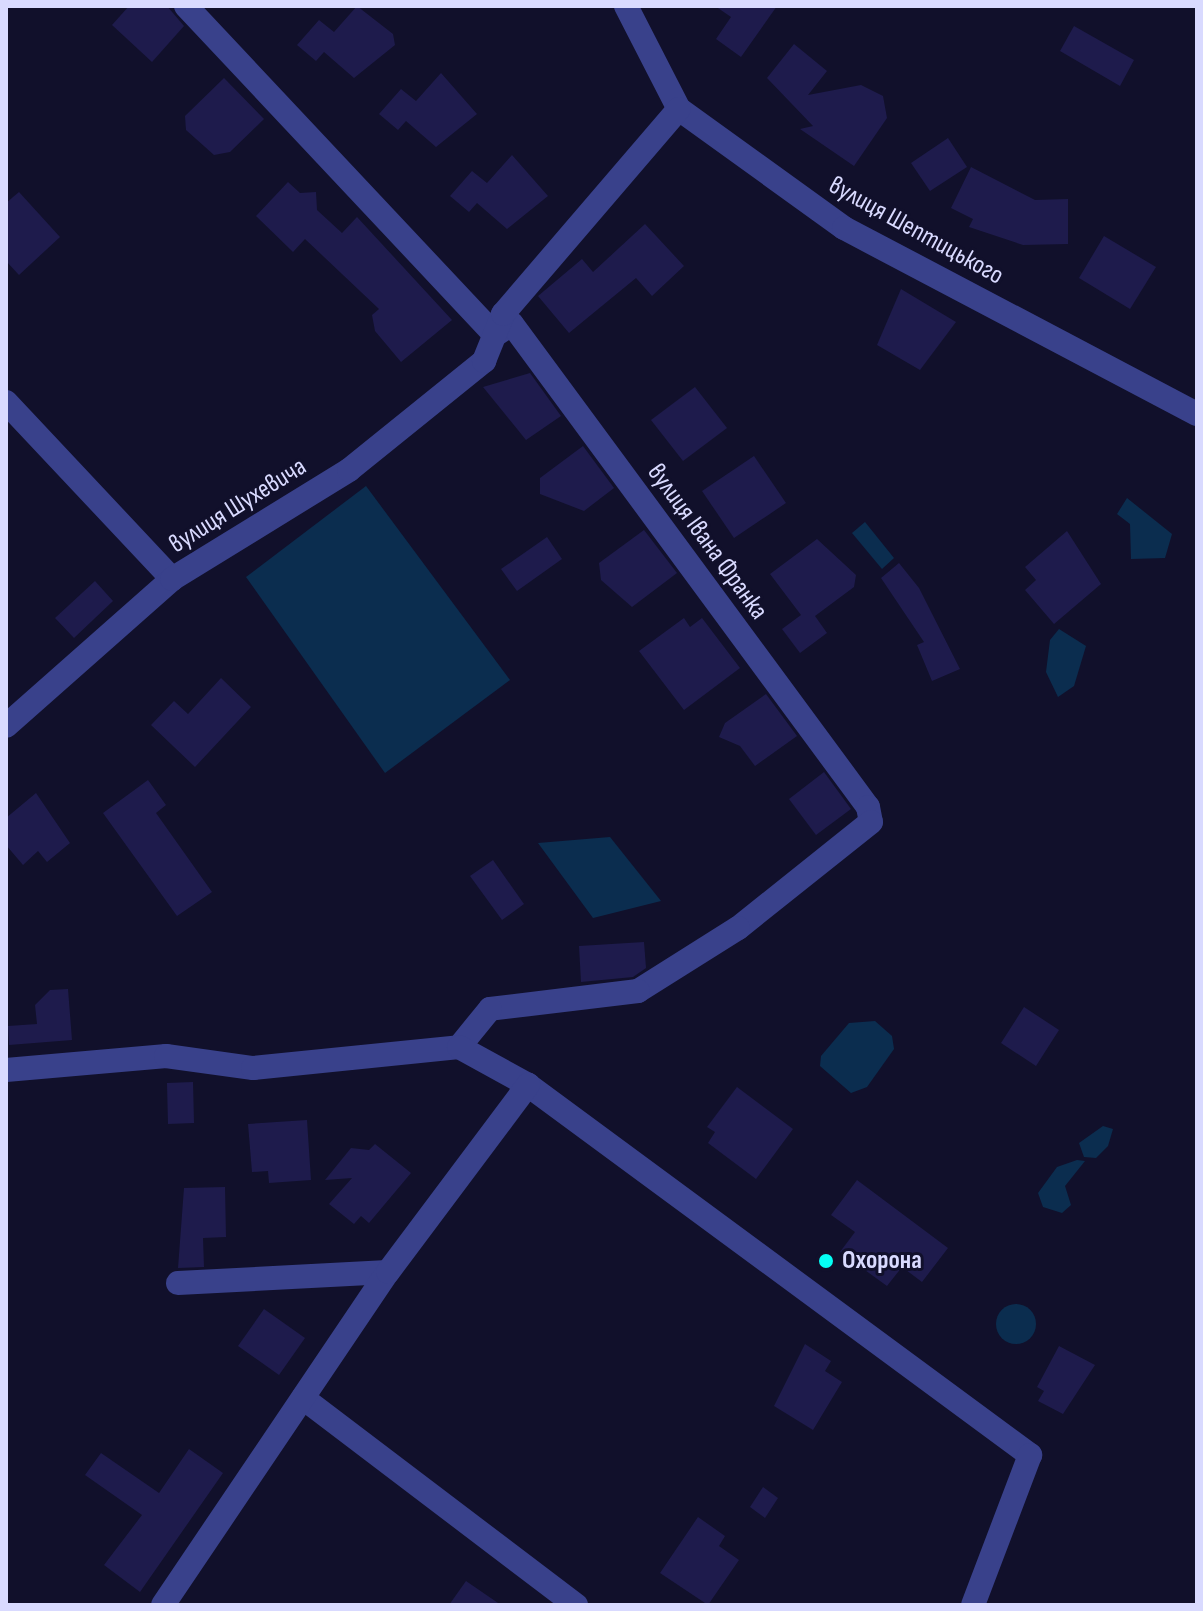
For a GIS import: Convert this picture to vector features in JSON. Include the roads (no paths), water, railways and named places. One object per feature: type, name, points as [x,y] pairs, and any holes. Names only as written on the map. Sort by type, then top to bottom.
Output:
[{"type":"street","points":[[186,6],[495,335]]},
{"type":"street","name":"вулиця Шептицького","points":[[626,6],[679,109],[844,228],[1197,414]]},
{"type":"street","name":"вулиця Шухевича","points":[[6,726],[172,579],[349,470],[484,361],[503,314],[679,109]]},
{"type":"street","name":"вулиця Івана Франка","points":[[459,1047],[490,1009],[638,991],[738,928],[871,822],[868,807],[512,324],[495,335]]},
{"type":"street","points":[[6,402],[172,579]]},
{"type":"street","points":[[6,1070],[166,1056],[253,1068],[459,1047],[528,1085],[1030,1455],[973,1605]]},
{"type":"street","points":[[163,1605],[388,1272],[528,1085]]},
{"type":"street","points":[[178,1283],[388,1272]]},
{"type":"street","points":[[303,1398],[576,1605]]},
{"type":"water","points":[[366,486],[510,680],[385,773],[246,577]]},
{"type":"water","points":[[1127,498],[1172,534],[1165,558],[1131,559],[1130,524],[1117,514]]},
{"type":"water","points":[[865,522],[894,558],[882,569],[852,533]]},
{"type":"water","points":[[1059,629],[1086,646],[1074,686],[1058,697],[1046,672],[1050,640]]},
{"type":"water","points":[[610,837],[661,901],[593,918],[538,843]]},
{"type":"water","points":[[875,1021],[892,1036],[894,1049],[867,1087],[851,1093],[820,1066],[821,1056],[849,1023]]},
{"type":"water","points":[[1103,1126],[1113,1129],[1108,1146],[1096,1158],[1084,1157],[1079,1143]]},
{"type":"water","points":[[1077,1160],[1085,1161],[1065,1186],[1071,1205],[1062,1213],[1043,1207],[1038,1193],[1057,1167]]},
{"type":"water","points":[[1016,1304],[1030,1310],[1036,1324],[1030,1338],[1016,1344],[1002,1338],[996,1324],[1002,1310]]},
{"type":"place","name":"Охорона","points":[[826,1261]]}]
